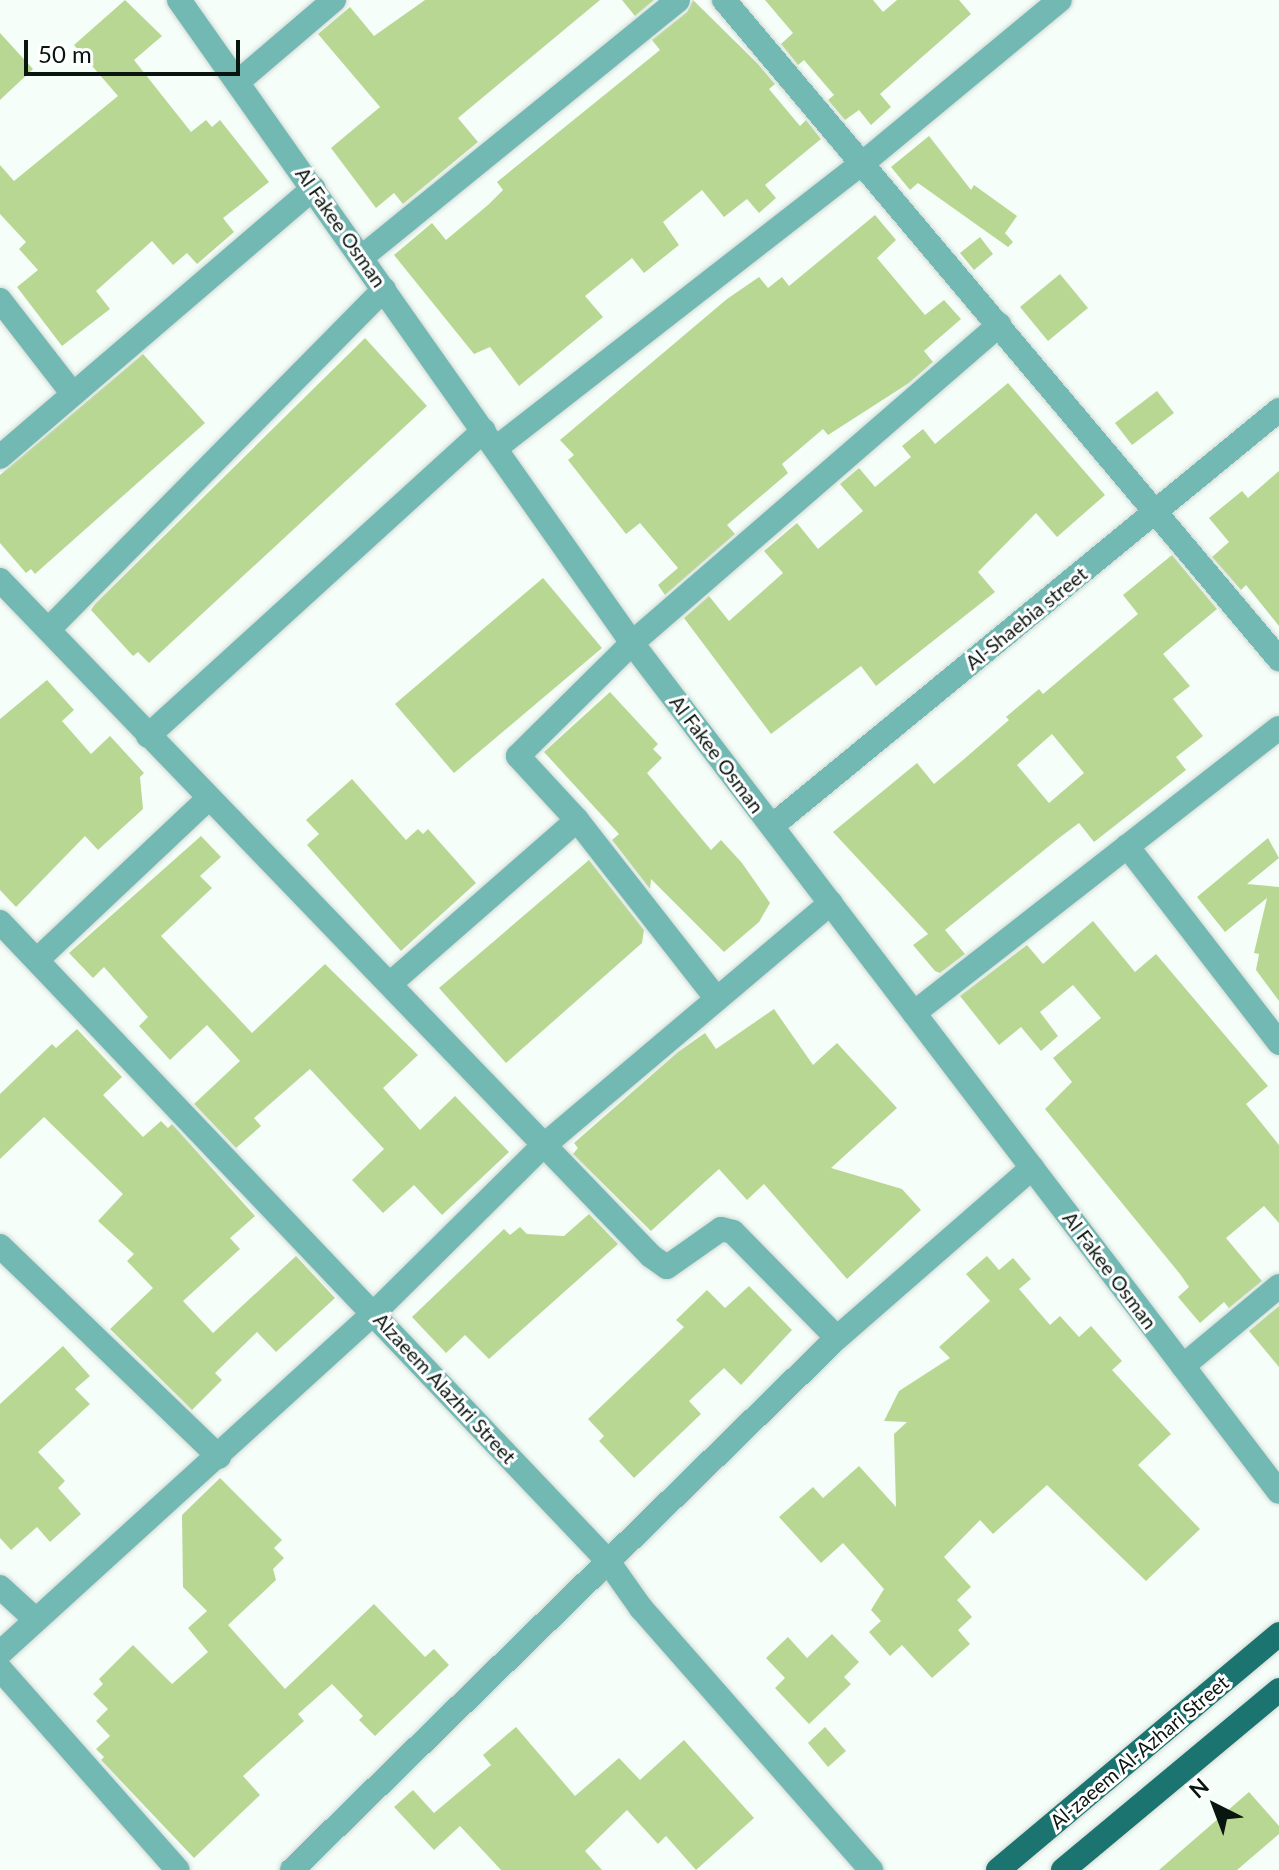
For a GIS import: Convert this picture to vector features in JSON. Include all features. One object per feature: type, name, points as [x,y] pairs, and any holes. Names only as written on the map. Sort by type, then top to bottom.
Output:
[{"type":"main road","name":"Al-zaeem Al-Azhari Street","points":[[998,1870],[1279,1634]]},
{"type":"main road","name":"Al-zaeem Al-Azhari Street","points":[[1063,1870],[1279,1690]]},
{"type":"street","name":"Al Fakee Osman","points":[[179,0],[632,643],[1279,1492]]},
{"type":"street","points":[[239,81],[334,0]]},
{"type":"street","points":[[362,257],[678,0]]},
{"type":"street","points":[[724,0],[864,162],[1279,659]]},
{"type":"street","points":[[148,736],[490,439],[864,162],[1060,0]]},
{"type":"street","points":[[0,457],[314,188]]},
{"type":"street","points":[[49,629],[384,289]]},
{"type":"street","points":[[0,300],[73,394]]},
{"type":"street","points":[[716,998],[577,820],[518,756],[632,643],[999,325]]},
{"type":"street","name":"Al-Shaebia street","points":[[772,826],[1279,410]]},
{"type":"street","points":[[0,580],[148,736],[391,983],[542,1147],[667,1267],[721,1229],[733,1232],[837,1338]]},
{"type":"street","points":[[914,1013],[1279,728]]},
{"type":"street","points":[[37,960],[209,798]]},
{"type":"street","points":[[391,983],[577,820]]},
{"type":"street","points":[[1127,846],[1279,1043]]},
{"type":"street","points":[[0,1653],[34,1618],[219,1457],[375,1312],[542,1147],[831,903]]},
{"type":"street","name":"Alzaeem Alazhri Street","points":[[0,922],[375,1312],[607,1560],[641,1608],[871,1870]]},
{"type":"street","points":[[292,1870],[837,1338],[1032,1168]]},
{"type":"street","points":[[0,1246],[219,1457]]},
{"type":"street","points":[[1183,1366],[1279,1286]]},
{"type":"street","points":[[0,1587],[34,1618]]},
{"type":"street","points":[[0,1669],[178,1870]]},
{"type":"building","points":[[125,0],[162,36],[134,60],[191,132],[206,120],[212,127],[220,120],[269,182],[223,218],[234,232],[197,264],[187,253],[173,265],[152,241],[96,291],[110,309],[62,346],[17,287],[38,270],[19,249],[26,242],[0,214],[0,165],[14,181],[118,96],[74,45]]},
{"type":"building","points":[[425,0],[600,0],[458,118],[478,142],[403,204],[394,193],[376,208],[331,148],[380,107],[318,34],[350,7],[374,36]]},
{"type":"building","points":[[622,0],[654,0],[635,16]]},
{"type":"building","points":[[693,0],[775,84],[769,89],[800,126],[806,120],[821,139],[765,185],[776,198],[759,213],[747,199],[724,217],[702,190],[663,222],[679,245],[644,273],[632,258],[585,296],[603,317],[519,386],[490,347],[474,354],[394,255],[432,223],[446,240],[488,205],[503,190],[497,182],[660,50],[652,40],[687,12]]},
{"type":"building","points":[[765,0],[873,0],[883,12],[897,0],[959,0],[971,14],[880,94],[891,107],[871,125],[859,110],[845,120],[828,100],[834,95],[804,60],[798,65],[781,44],[793,33]]},
{"type":"building","points":[[0,33],[33,69],[0,100]]},
{"type":"building","points":[[929,136],[971,190],[974,185],[1017,216],[1005,233],[1013,242],[1008,247],[918,183],[910,190],[891,167]]},
{"type":"building","points":[[875,215],[896,240],[877,258],[925,315],[944,300],[961,319],[924,351],[933,362],[909,383],[828,435],[823,429],[782,464],[788,473],[727,525],[735,534],[665,595],[658,585],[678,568],[640,523],[626,534],[568,460],[574,455],[560,440],[727,299],[759,277],[768,288],[782,277],[789,286]]},
{"type":"building","points":[[980,237],[993,254],[974,270],[960,253]]},
{"type":"building","points":[[1060,274],[1088,308],[1048,341],[1020,307]]},
{"type":"building","points":[[365,338],[427,406],[149,663],[138,652],[133,656],[91,610],[95,604]]},
{"type":"building","points":[[143,354],[205,423],[35,574],[31,569],[26,573],[0,543],[0,475]]},
{"type":"building","points":[[1008,383],[1105,495],[1057,537],[1036,513],[978,572],[995,592],[876,686],[861,666],[771,734],[684,618],[709,596],[729,621],[783,573],[764,551],[797,523],[818,549],[863,511],[840,484],[859,468],[875,487],[911,457],[902,446],[923,429],[935,444]]},
{"type":"building","points":[[1157,391],[1174,413],[1132,445],[1115,423]]},
{"type":"building","points":[[1279,471],[1279,626],[1246,585],[1241,590],[1212,557],[1229,542],[1209,518],[1242,491],[1248,498]]},
{"type":"building","points":[[1172,555],[1217,609],[1163,654],[1190,686],[1173,699],[1203,736],[1176,757],[1186,770],[1094,842],[1079,823],[1059,838],[945,930],[965,954],[940,973],[935,971],[913,945],[928,934],[833,832],[917,763],[934,784],[1009,720],[1006,717],[1039,689],[1043,694],[1138,614],[1123,595]],"holes":[[[1052,734],[1084,773],[1049,803],[1017,765]]]},
{"type":"building","points":[[543,578],[602,648],[454,773],[395,704]]},
{"type":"building","points":[[47,680],[74,710],[62,721],[91,754],[110,736],[144,773],[140,777],[143,809],[98,850],[85,836],[16,907],[0,890],[0,719]]},
{"type":"building","points":[[610,692],[658,744],[653,749],[662,758],[647,773],[711,850],[721,840],[742,863],[770,903],[759,922],[724,952],[651,879],[650,889],[612,840],[619,834],[544,752]]},
{"type":"building","points":[[352,779],[406,840],[418,829],[423,834],[428,829],[476,883],[401,951],[307,845],[319,834],[306,820]]},
{"type":"building","points":[[201,836],[221,857],[200,876],[212,888],[161,936],[252,1033],[325,964],[418,1055],[383,1088],[420,1130],[455,1096],[509,1152],[442,1215],[414,1185],[383,1213],[352,1180],[384,1149],[310,1069],[254,1118],[261,1126],[236,1148],[194,1104],[240,1061],[207,1025],[170,1060],[139,1026],[148,1017],[104,967],[93,978],[69,953]]},
{"type":"building","points":[[1268,838],[1279,858],[1247,884],[1279,887],[1279,1001],[1256,970],[1259,954],[1254,953],[1267,898],[1225,932],[1197,897]]},
{"type":"building","points":[[589,860],[644,930],[642,943],[506,1063],[439,988]]},
{"type":"building","points":[[1093,921],[1135,972],[1156,954],[1268,1086],[1246,1104],[1279,1145],[1279,1223],[1264,1206],[1226,1238],[1262,1281],[1229,1308],[1224,1302],[1200,1323],[1178,1297],[1189,1287],[1180,1274],[1045,1109],[1072,1082],[1053,1058],[1101,1018],[1073,985],[1040,1012],[1058,1036],[1041,1051],[1021,1027],[999,1045],[960,996],[1027,945],[1043,964]]},
{"type":"building","points":[[774,1009],[813,1065],[837,1043],[897,1108],[831,1168],[902,1189],[921,1210],[847,1279],[764,1184],[747,1200],[719,1169],[651,1231],[573,1154],[578,1148],[574,1143],[678,1052],[705,1033],[716,1049]]},
{"type":"building","points":[[77,1029],[122,1077],[103,1095],[143,1137],[161,1121],[168,1128],[172,1124],[255,1216],[230,1238],[240,1249],[183,1301],[213,1333],[296,1256],[335,1298],[276,1352],[257,1332],[215,1373],[222,1380],[192,1410],[110,1329],[153,1288],[127,1261],[134,1254],[98,1221],[123,1194],[44,1117],[0,1159],[0,1094],[52,1044],[56,1048]]},
{"type":"building","points":[[589,1214],[618,1244],[489,1359],[465,1335],[446,1353],[412,1317],[504,1229],[510,1235],[520,1227],[527,1234],[564,1236]]},
{"type":"building","points":[[987,1256],[999,1270],[1013,1258],[1031,1279],[1019,1289],[1050,1325],[1060,1316],[1079,1337],[1091,1326],[1122,1361],[1112,1370],[1171,1434],[1138,1465],[1200,1529],[1146,1581],[1047,1485],[993,1534],[980,1520],[944,1557],[971,1587],[957,1600],[972,1617],[958,1630],[970,1644],[932,1678],[902,1645],[890,1656],[869,1632],[881,1621],[871,1610],[884,1589],[843,1543],[821,1563],[779,1517],[813,1487],[823,1498],[859,1466],[896,1507],[894,1434],[907,1422],[884,1421],[899,1391],[950,1358],[939,1347],[990,1301],[966,1274]]},
{"type":"building","points":[[749,1286],[792,1330],[741,1385],[724,1368],[689,1401],[701,1414],[634,1478],[599,1441],[604,1436],[588,1419],[684,1327],[676,1320],[707,1290],[725,1308]]},
{"type":"building","points":[[1279,1306],[1279,1367],[1249,1331]]},
{"type":"building","points":[[63,1346],[90,1376],[75,1389],[90,1404],[38,1452],[65,1481],[58,1488],[81,1514],[50,1542],[37,1527],[11,1550],[0,1538],[0,1404]]},
{"type":"building","points":[[220,1478],[282,1540],[274,1548],[284,1558],[273,1569],[276,1580],[228,1625],[285,1689],[374,1604],[425,1657],[434,1649],[449,1665],[375,1736],[359,1720],[363,1716],[332,1684],[298,1714],[304,1721],[243,1776],[260,1795],[194,1858],[101,1760],[104,1757],[96,1749],[110,1736],[96,1721],[108,1709],[93,1694],[103,1684],[99,1679],[133,1645],[172,1684],[208,1652],[188,1628],[207,1611],[183,1587],[182,1515]]},
{"type":"building","points":[[832,1634],[859,1662],[844,1677],[851,1684],[809,1724],[775,1688],[785,1678],[766,1658],[788,1637],[807,1658]]},
{"type":"building","points":[[516,1727],[575,1796],[619,1758],[640,1780],[684,1740],[754,1818],[696,1870],[666,1836],[658,1844],[627,1810],[585,1851],[602,1870],[501,1870],[460,1826],[434,1850],[394,1807],[413,1790],[434,1813],[491,1765],[483,1755]]},
{"type":"building","points":[[825,1727],[846,1751],[828,1767],[808,1743]]},
{"type":"building","points":[[1249,1792],[1279,1826],[1279,1834],[1237,1870],[1159,1870]]}]
